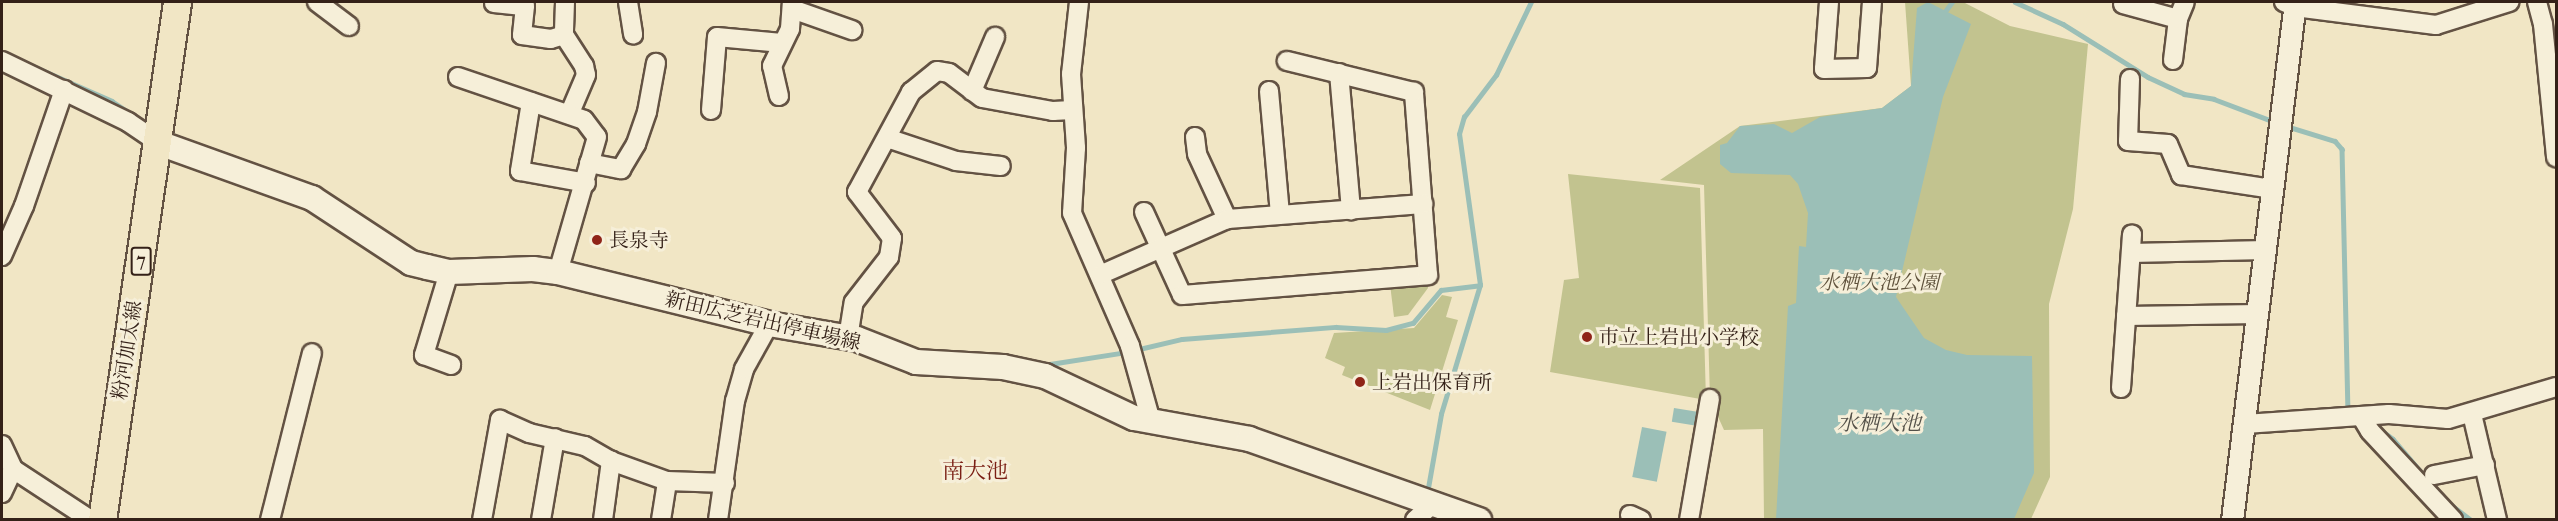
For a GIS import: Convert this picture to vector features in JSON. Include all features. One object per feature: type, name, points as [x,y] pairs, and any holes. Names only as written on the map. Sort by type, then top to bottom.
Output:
[{"type":"main road","name":"粉河加太線","points":[[102,519],[159,143],[177,2]]},
{"type":"main road","name":"新田広芝岩出停車場線","points":[[159,143],[312,198],[411,263],[449,272],[533,269],[558,272],[769,324],[848,338],[916,362],[1003,367],[1046,375],[1134,418],[1249,439],[1479,519]]},
{"type":"street","points":[[317,2],[349,26]]},
{"type":"street","points":[[565,2],[564,35],[584,66],[586,75],[569,115]]},
{"type":"street","points":[[628,2],[633,35]]},
{"type":"street","points":[[1079,2],[1071,74],[1076,148],[1072,213],[1102,274],[1130,346],[1151,421]]},
{"type":"street","points":[[1829,2],[1824,69],[1867,68],[1872,2]]},
{"type":"street","points":[[2174,60],[2178,19],[2185,2]]},
{"type":"street","points":[[2232,519],[2273,189],[2291,3],[2436,25],[2509,2]]},
{"type":"street","points":[[2537,2],[2550,27],[2556,157]]},
{"type":"street","points":[[494,3],[525,6],[522,34],[551,39],[564,35]]},
{"type":"street","points":[[2122,4],[2178,19]]},
{"type":"street","points":[[779,96],[772,66],[790,29],[792,5],[852,30]]},
{"type":"street","points":[[711,111],[717,37],[782,43]]},
{"type":"street","points":[[972,92],[995,37]]},
{"type":"street","points":[[2,61],[128,122],[159,143]]},
{"type":"street","points":[[1144,212],[1182,295],[1428,275],[1414,92],[1287,61]]},
{"type":"street","points":[[589,163],[621,169],[636,144],[647,112],[656,63]]},
{"type":"street","points":[[848,338],[854,302],[889,257],[892,238],[857,192],[911,92],[937,71],[949,73],[972,92],[995,101],[1072,110]]},
{"type":"street","points":[[1339,73],[1352,210]]},
{"type":"street","points":[[458,77],[584,120],[597,137],[586,183],[558,272]]},
{"type":"street","points":[[2130,79],[2128,141],[2168,144],[2181,175],[2273,189]]},
{"type":"street","points":[[2,256],[24,206],[64,90]]},
{"type":"street","points":[[1269,91],[1280,215]]},
{"type":"street","points":[[531,102],[520,171],[586,183]]},
{"type":"street","points":[[1195,136],[1197,154],[1227,219]]},
{"type":"street","points":[[887,138],[956,161],[1001,166]]},
{"type":"street","points":[[1102,274],[1227,219],[1423,204]]},
{"type":"street","points":[[2121,388],[2132,234]]},
{"type":"street","points":[[2131,253],[2266,250]]},
{"type":"street","points":[[449,272],[424,355],[451,365]]},
{"type":"street","points":[[2126,316],[2258,314]]},
{"type":"street","points":[[718,519],[735,401],[744,369],[769,324]]},
{"type":"street","points":[[270,519],[312,353]]},
{"type":"street","points":[[2244,424],[2361,416],[2448,419],[2472,414],[2556,387]]},
{"type":"street","points":[[1689,519],[1710,399]]},
{"type":"street","points":[[2472,414],[2496,519]]},
{"type":"street","points":[[2361,416],[2370,431],[2452,519]]},
{"type":"street","points":[[482,519],[500,420],[529,433],[585,446],[611,461],[667,481],[725,483]]},
{"type":"street","points":[[541,519],[555,438]]},
{"type":"street","points":[[2,445],[13,469],[91,519]]},
{"type":"street","points":[[603,519],[611,461]]},
{"type":"street","points":[[2434,475],[2485,465]]},
{"type":"street","points":[[2,493],[13,469]]},
{"type":"street","points":[[661,519],[667,481]]},
{"type":"street","points":[[1415,519],[1435,502]]},
{"type":"green space","name":"水栖大池公園","points":[[1905,2],[1963,2],[2010,26],[2088,44],[2073,209],[2049,304],[2050,477],[2031,519],[1764,519],[1763,429],[1724,430],[1710,399],[1704,185],[1660,180],[1740,126],[1882,108],[1911,86]]},
{"type":"green space","points":[[1568,174],[1700,188],[1706,400],[1550,372],[1564,280],[1579,278]]},
{"type":"green space","points":[[1427,280],[1428,288],[1408,315],[1394,317],[1390,284]]},
{"type":"green space","points":[[1442,295],[1452,297],[1446,317],[1458,320],[1430,410],[1342,375],[1345,367],[1325,358],[1334,333],[1414,328]]},
{"type":"water","name":"水栖大池","points":[[1928,2],[1971,24],[1943,97],[1896,297],[1924,338],[1946,350],[1967,355],[2032,356],[2034,473],[2014,519],[1776,519],[1788,306],[1796,303],[1799,246],[1806,247],[1808,213],[1798,184],[1790,175],[1731,173],[1720,164],[1720,145],[1727,143],[1740,126],[1774,124],[1792,133],[1820,117],[1882,108],[1911,86],[1917,8]]},
{"type":"water","points":[[1674,408],[1699,412],[1697,426],[1672,422]]},
{"type":"water","points":[[1642,427],[1667,432],[1657,482],[1632,477]]},
{"type":"waterway","points":[[1428,488],[1441,414],[1480,285],[1459,134],[1464,117],[1496,75],[1531,2]]},
{"type":"waterway","points":[[1946,10],[1952,2]]},
{"type":"waterway","points":[[2015,2],[2063,24],[2148,77],[2184,94],[2214,99],[2275,122]]},
{"type":"waterway","points":[[26,63],[112,101],[134,116]]},
{"type":"waterway","points":[[2286,126],[2335,141],[2342,149],[2348,411]]},
{"type":"waterway","points":[[1135,350],[1182,339],[1336,327],[1386,330],[1413,323],[1441,290],[1480,285]]},
{"type":"waterway","points":[[1050,364],[1127,352]]},
{"type":"waterway","points":[[2372,423],[2393,439],[2428,480]]},
{"type":"waterway","points":[[2450,504],[2471,520]]},
{"type":"place","name":"長泉寺","points":[[597,240]]},
{"type":"place","name":"市立上岩出小学校","points":[[1587,337]]},
{"type":"place","name":"上岩出保育所","points":[[1360,382]]},
{"type":"district","name":"南大池","points":[[975,472]]}]
